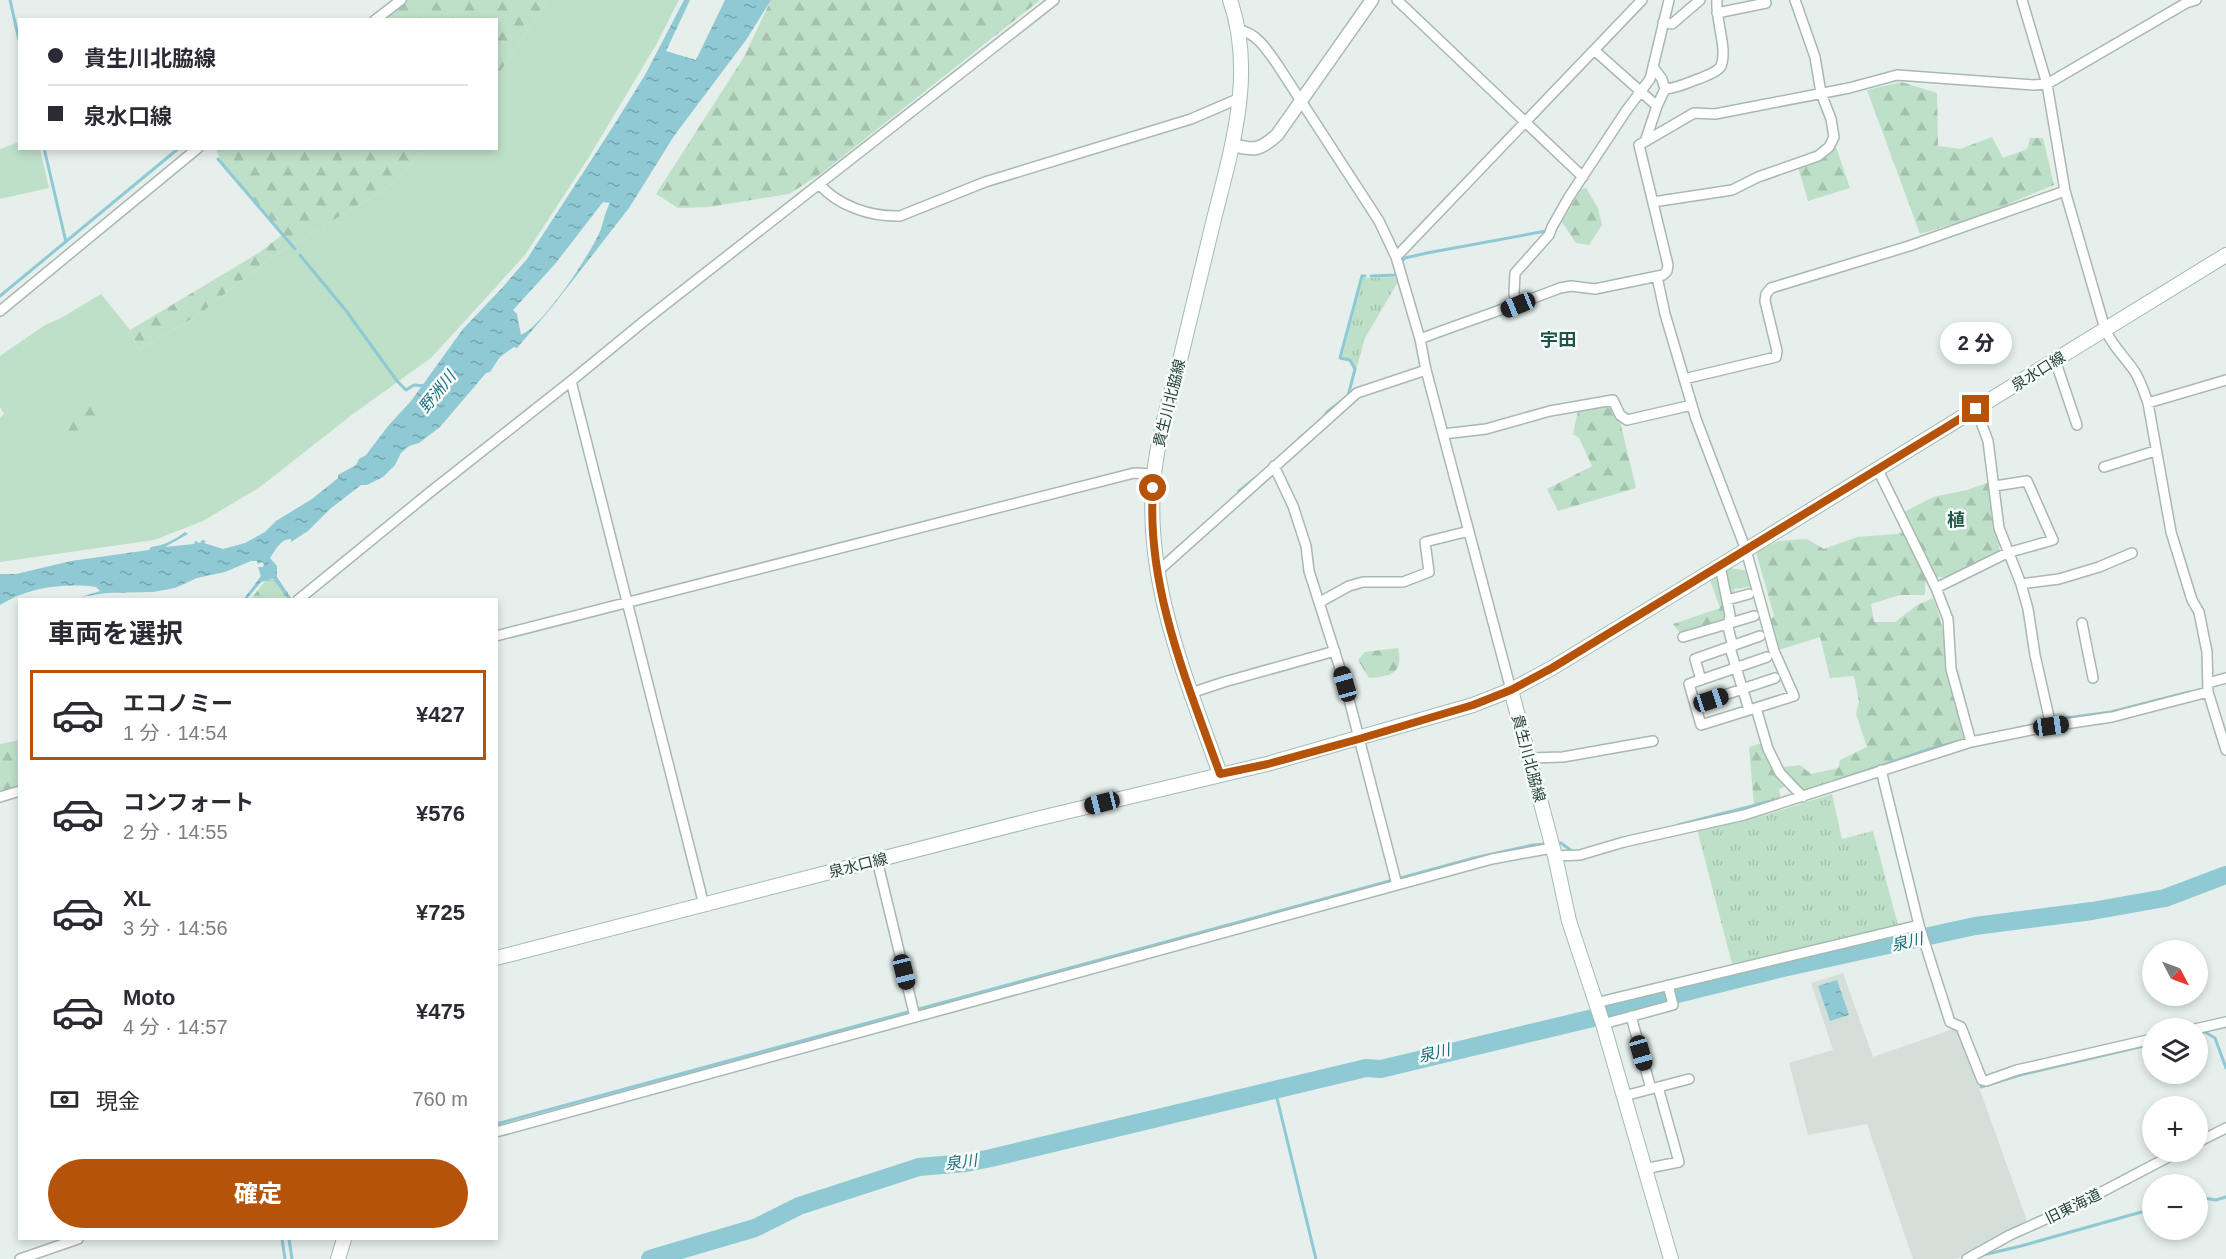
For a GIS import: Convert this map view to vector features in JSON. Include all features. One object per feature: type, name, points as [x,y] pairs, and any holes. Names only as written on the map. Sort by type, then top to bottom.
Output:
[{"type":"main road","name":"貴生川北脇線","points":[[1220,774],[1175,647],[1157,572],[1152,529],[1154,474],[1160,436],[1233,145],[1240,98],[1242,77],[1239,30],[1230,0]]},
{"type":"main road","name":"泉水口線","points":[[1511,690],[1552,668],[1878,470],[2226,255]]},
{"type":"main road","name":"貴生川北脇線","points":[[1511,690],[1554,852],[1569,921],[1603,1024],[1671,1259]]},
{"type":"main road","points":[[1220,774],[1268,764],[1359,739],[1473,705],[1511,690]]},
{"type":"main road","name":"泉水口線","points":[[498,957],[1220,774]]},
{"type":"main road","points":[[338,1259],[344,1240]]},
{"type":"street","points":[[378,18],[401,0]]},
{"type":"street","points":[[300,598],[648,318],[1054,0]]},
{"type":"street","points":[[1233,145],[1249,150],[1263,148],[1277,135],[1372,0]]},
{"type":"street","points":[[1397,0],[1583,177]]},
{"type":"street","points":[[1396,257],[1642,0]]},
{"type":"street","points":[[1518,305],[1514,294],[1515,273],[1549,235],[1552,226],[1583,177],[1650,79],[1669,0]]},
{"type":"street","points":[[1663,22],[1672,24],[1700,0]]},
{"type":"street","points":[[1665,89],[1674,88],[1705,76],[1721,66],[1723,52],[1717,0]]},
{"type":"street","points":[[1653,201],[1732,190],[1758,177],[1818,156],[1829,147],[1834,137],[1831,119],[1821,93],[1815,57],[1795,0]]},
{"type":"street","points":[[2022,0],[2047,84],[2065,191],[2105,329],[2110,341],[2143,386],[2148,403],[2171,532],[2192,600],[2199,612],[2207,652],[2208,688],[2226,750]]},
{"type":"street","points":[[1420,339],[1560,288],[1571,286],[1595,289],[1657,277],[1667,271],[1668,265],[1639,145],[1694,113],[1716,114],[1897,75],[2047,84],[2166,14],[2196,0]]},
{"type":"street","points":[[1717,13],[1766,3]]},
{"type":"street","points":[[1239,30],[1247,32],[1261,42],[1302,101],[1379,221],[1396,257],[1420,339],[1426,370],[1511,690]]},
{"type":"street","points":[[1594,50],[1657,106]]},
{"type":"street","points":[[1646,139],[1665,89],[1662,79],[1653,67]]},
{"type":"street","points":[[819,184],[840,202],[890,217],[900,216],[985,182],[1191,119],[1240,98]]},
{"type":"street","points":[[0,311],[196,150]]},
{"type":"street","points":[[1684,379],[1776,357],[1777,351],[1766,301],[1766,294],[1771,288],[1909,246],[2065,191]]},
{"type":"street","points":[[1657,277],[1665,314],[1692,405],[1746,550],[1774,651],[1794,696],[1701,725],[1689,684],[1767,657]]},
{"type":"street","points":[[2055,360],[2077,425]]},
{"type":"street","points":[[1157,572],[1357,393],[1426,370]]},
{"type":"street","points":[[2148,403],[2226,380]]},
{"type":"street","points":[[571,381],[704,905]]},
{"type":"street","points":[[1443,434],[1486,429],[1550,411],[1613,400],[1620,415],[1627,420],[1692,405]]},
{"type":"street","points":[[1976,409],[1988,441],[1999,528],[2021,584],[2028,609],[2035,655],[2051,726]]},
{"type":"street","points":[[2104,467],[2155,451]]},
{"type":"street","points":[[1274,466],[1293,506],[1306,546],[1309,571],[1335,651],[1397,885]]},
{"type":"street","points":[[1878,470],[1936,588],[1948,620],[1951,669],[1971,742]]},
{"type":"street","points":[[498,635],[1134,473],[1154,474]]},
{"type":"street","points":[[1936,588],[2007,553],[2053,540],[2027,481],[1995,486]]},
{"type":"street","points":[[1320,602],[1349,586],[1363,582],[1403,582],[1429,572],[1425,542],[1469,531]]},
{"type":"street","points":[[2021,584],[2059,579],[2099,567],[2132,553]]},
{"type":"street","points":[[1719,566],[1731,615],[1728,623],[1736,668],[1743,689],[1780,773],[1803,797]]},
{"type":"street","points":[[1727,600],[1749,594]]},
{"type":"street","points":[[1683,637],[1754,616]]},
{"type":"street","points":[[2082,623],[2092,678]]},
{"type":"street","points":[[1701,680],[1695,659],[1760,636]]},
{"type":"street","points":[[1191,693],[1335,651]]},
{"type":"street","points":[[1695,705],[1775,678]]},
{"type":"street","points":[[498,1131],[1492,859],[1554,852],[1580,855],[1624,842],[1744,815],[1971,742],[2112,717],[2208,688],[2226,678]]},
{"type":"street","points":[[1529,758],[1563,757],[1613,747],[1641,745],[1653,741]]},
{"type":"street","points":[[1881,770],[1920,928],[1950,1022],[1962,1028],[1982,1080],[1986,1081],[2017,1070],[2142,1041]]},
{"type":"street","points":[[0,797],[18,791]]},
{"type":"street","points":[[877,860],[915,1017]]},
{"type":"street","points":[[1595,1003],[1920,928]]},
{"type":"street","points":[[1603,1024],[1673,1005],[1668,986]]},
{"type":"street","points":[[1631,1016],[1679,1162],[1644,1169]]},
{"type":"street","points":[[2208,1026],[2226,1022]]},
{"type":"street","points":[[1624,1096],[1689,1079]]},
{"type":"street","points":[[2208,1137],[2226,1128]]},
{"type":"street","name":"旧東海道","points":[[1967,1259],[2010,1235],[2075,1206],[2159,1162]]},
{"type":"street","points":[[20,1259],[75,1240]]},
{"type":"shaded area","points":[[1843,973],[1873,1057],[1953,1029],[1959,1032],[2027,1221],[1957,1259],[1913,1259],[1867,1124],[1808,1135],[1789,1063],[1833,1050],[1811,983]]},
{"type":"green space","points":[[404,0],[548,0],[498,75],[498,18],[381,18]]},
{"type":"green space","points":[[548,0],[679,0],[656,45],[589,157],[525,255],[431,358],[353,414],[260,487],[203,521],[154,540],[0,562],[0,418],[4,414],[0,407],[0,356],[45,325],[101,294],[130,330],[139,350],[198,315],[270,258],[387,188],[424,150],[498,150],[498,75]]},
{"type":"green space","points":[[771,0],[1040,0],[822,173],[789,194],[708,207],[678,208],[656,194],[744,57]]},
{"type":"green space","points":[[1901,82],[1937,93],[1938,146],[1960,149],[1992,137],[2003,158],[2027,149],[2030,138],[2043,138],[2054,185],[1979,216],[1920,234],[1867,90]]},
{"type":"green space","points":[[18,142],[18,150],[40,150],[49,188],[0,199],[0,149]]},
{"type":"green space","points":[[1836,147],[1850,188],[1808,201],[1798,167],[1819,159]]},
{"type":"green space","points":[[216,150],[424,150],[387,188],[270,258],[198,315],[139,350],[130,330],[260,252],[282,235],[223,167]]},
{"type":"green space","points":[[1586,188],[1598,208],[1602,225],[1589,245],[1576,243],[1562,222],[1581,189]]},
{"type":"green space","points":[[1395,277],[1399,280],[1365,338],[1356,370],[1351,359],[1342,357],[1363,278]]},
{"type":"green space","points":[[102,403],[112,410],[107,416],[62,443],[58,434],[57,422],[70,416],[78,406]]},
{"type":"green space","points":[[1611,405],[1620,421],[1636,488],[1558,511],[1547,489],[1592,466],[1579,438],[1573,434],[1578,411]]},
{"type":"green space","points":[[1990,482],[2001,561],[1968,576],[1938,577],[1931,580],[1925,583],[1925,595],[1900,595],[1871,604],[1874,622],[1895,622],[1917,605],[1933,598],[1953,670],[1958,670],[1975,736],[1805,792],[1794,783],[1779,789],[1781,798],[1754,805],[1749,747],[1765,742],[1783,767],[1800,765],[1811,774],[1838,768],[1840,760],[1867,747],[1856,714],[1859,702],[1854,676],[1830,678],[1820,637],[1772,652],[1762,628],[1774,616],[1756,552],[1778,541],[1807,539],[1824,549],[1857,537],[1897,534],[1912,528],[1902,513],[1933,497],[1967,490]]},
{"type":"green space","points":[[1730,568],[1749,571],[1754,586],[1734,589],[1733,615],[1714,624],[1680,633],[1673,624],[1720,608],[1709,577]]},
{"type":"green space","points":[[266,580],[276,580],[281,589],[288,592],[288,598],[252,598]]},
{"type":"green space","points":[[1398,648],[1397,668],[1394,672],[1383,676],[1369,678],[1358,660],[1365,652]]},
{"type":"green space","points":[[18,740],[18,791],[0,802],[0,744]]},
{"type":"green space","points":[[1832,794],[1842,839],[1873,831],[1898,925],[1732,964],[1697,829],[1766,815]]},
{"type":"water","name":"野洲川","points":[[684,0],[690,0],[666,51],[696,60],[725,0],[771,0],[746,40],[674,136],[629,208],[552,307],[517,348],[514,347],[500,357],[490,372],[486,373],[440,427],[401,453],[395,465],[383,477],[367,485],[361,485],[330,509],[308,531],[291,542],[291,539],[287,539],[279,546],[270,558],[277,566],[277,577],[291,598],[287,598],[273,579],[261,582],[248,598],[244,598],[261,576],[258,567],[263,567],[264,564],[251,561],[225,572],[197,578],[175,588],[153,592],[106,593],[81,597],[100,591],[90,586],[54,587],[32,591],[0,605],[0,574],[16,574],[71,561],[149,550],[185,532],[188,534],[165,547],[194,544],[195,541],[200,543],[202,540],[206,541],[204,543],[223,549],[245,543],[312,499],[338,478],[338,475],[356,465],[411,401],[463,329],[527,259],[645,75]],"holes":[[[603,202],[610,203],[596,240],[578,270],[542,318],[521,335],[517,314],[513,310],[555,264]]]},
{"type":"water","points":[[1837,980],[1849,1015],[1830,1021],[1818,986]]},
{"type":"waterway","points":[[10,0],[18,36]]},
{"type":"waterway","points":[[44,150],[66,242]]},
{"type":"waterway","points":[[0,296],[177,150]]},
{"type":"waterway","points":[[218,159],[295,249]]},
{"type":"waterway","points":[[1402,261],[1405,258],[1427,253],[1546,231]]},
{"type":"waterway","name":"野洲川","points":[[300,255],[347,312],[397,381],[406,390],[414,385],[426,386]]},
{"type":"waterway","points":[[1371,276],[1396,275],[1396,270]]},
{"type":"waterway","points":[[1322,419],[1327,412],[1348,396],[1355,369],[1350,360],[1340,358],[1362,276],[1365,276]]},
{"type":"waterway","points":[[1286,451],[1303,435]]},
{"type":"waterway","points":[[1239,491],[1254,479]]},
{"type":"waterway","points":[[2015,729],[2058,719],[2111,712],[2189,692]]},
{"type":"waterway","points":[[1836,781],[1956,742]]},
{"type":"waterway","points":[[1678,825],[1779,799]]},
{"type":"waterway","points":[[1556,844],[1561,843],[1573,852]]},
{"type":"waterway","points":[[498,1123],[1474,858],[1547,844]]},
{"type":"waterway","name":"泉川","points":[[650,1259],[755,1228],[799,1206],[919,1167],[966,1163],[991,1158],[1366,1068],[1381,1069],[1593,1018],[1649,1001],[1783,968],[1975,926],[2092,911],[2165,898],[2226,875]]},
{"type":"waterway","points":[[2208,1034],[2215,1038],[2226,1068]]},
{"type":"waterway","points":[[1981,1087],[2020,1075],[2142,1046]]},
{"type":"waterway","points":[[1275,1090],[1316,1259]]},
{"type":"waterway","points":[[2208,1199],[2216,1200],[2226,1197]]},
{"type":"waterway","points":[[1983,1255],[2142,1212]]},
{"type":"waterway","points":[[282,1240],[285,1259]]},
{"type":"waterway","points":[[289,1240],[292,1259]]},
{"type":"district","name":"宇田","points":[[1558,340]]},
{"type":"district","name":"植","points":[[1956,520]]},
{"type":"route","points":[[1153,488],[1152,529],[1157,572],[1175,647],[1220,774],[1268,764],[1359,739],[1473,705],[1511,690],[1552,668],[1976,409]]}]
